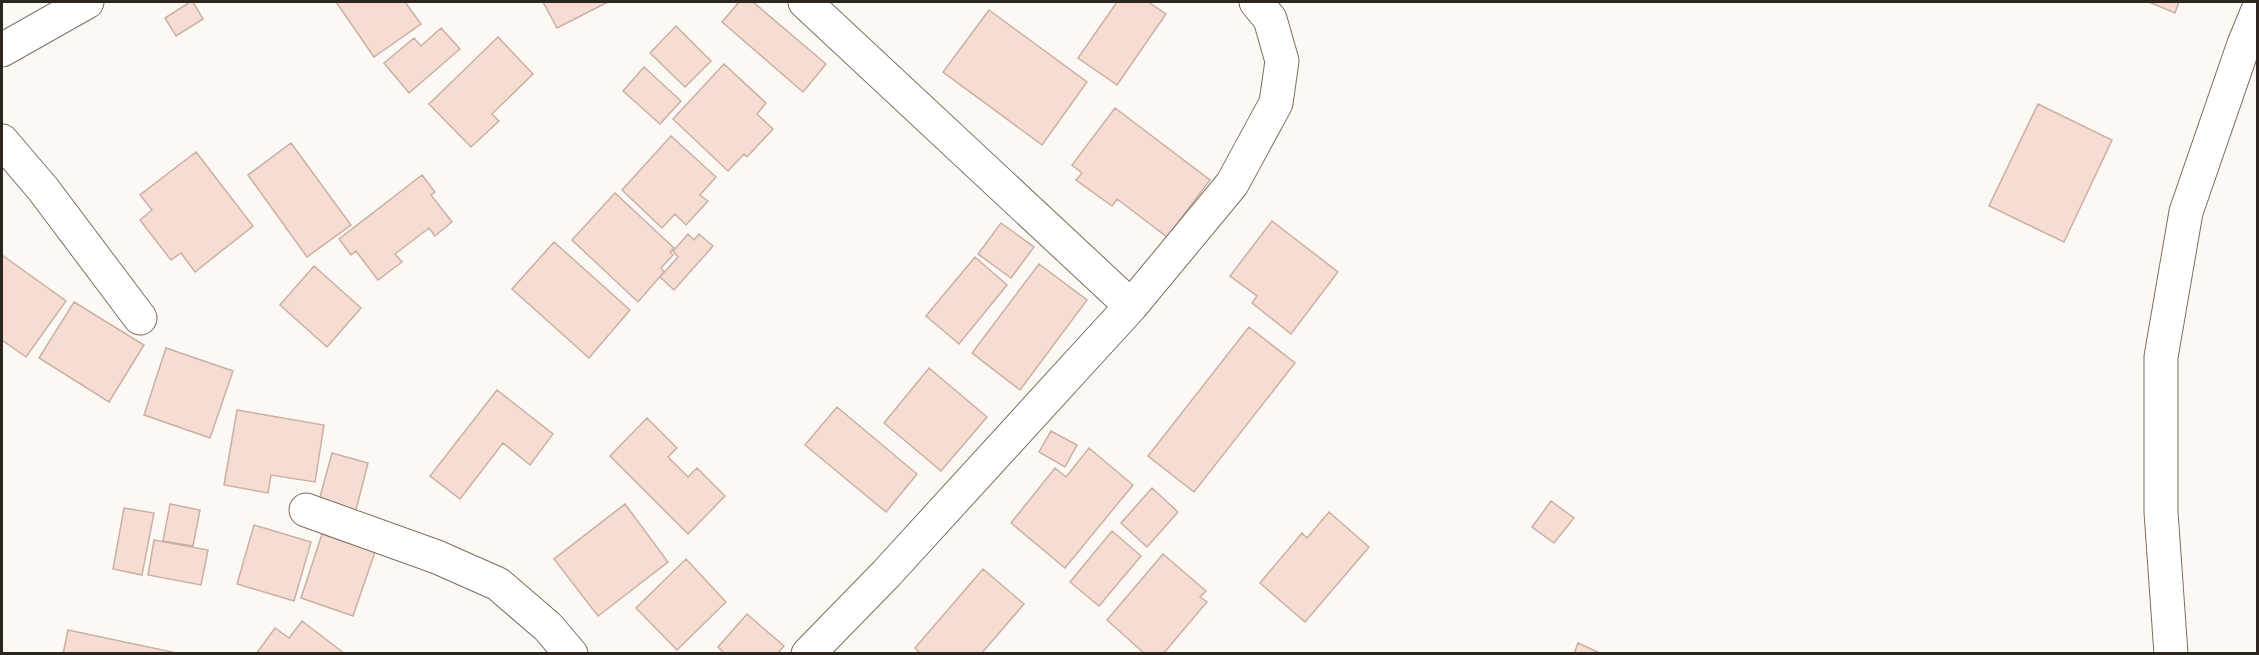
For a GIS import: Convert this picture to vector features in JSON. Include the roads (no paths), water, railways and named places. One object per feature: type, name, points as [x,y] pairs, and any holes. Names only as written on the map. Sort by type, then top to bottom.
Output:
[{"type":"street","points":[[2,50],[87,2]]},
{"type":"street","points":[[805,2],[1131,306]]},
{"type":"street","points":[[808,654],[886,574],[1131,306],[1232,184],[1276,103],[1282,61],[1270,19],[1256,2]]},
{"type":"street","points":[[2171,654],[2161,512],[2161,357],[2186,212],[2258,10]]},
{"type":"street","points":[[2,141],[43,189],[140,318]]},
{"type":"street","points":[[306,510],[437,557],[498,584],[548,627],[571,654]]}]
